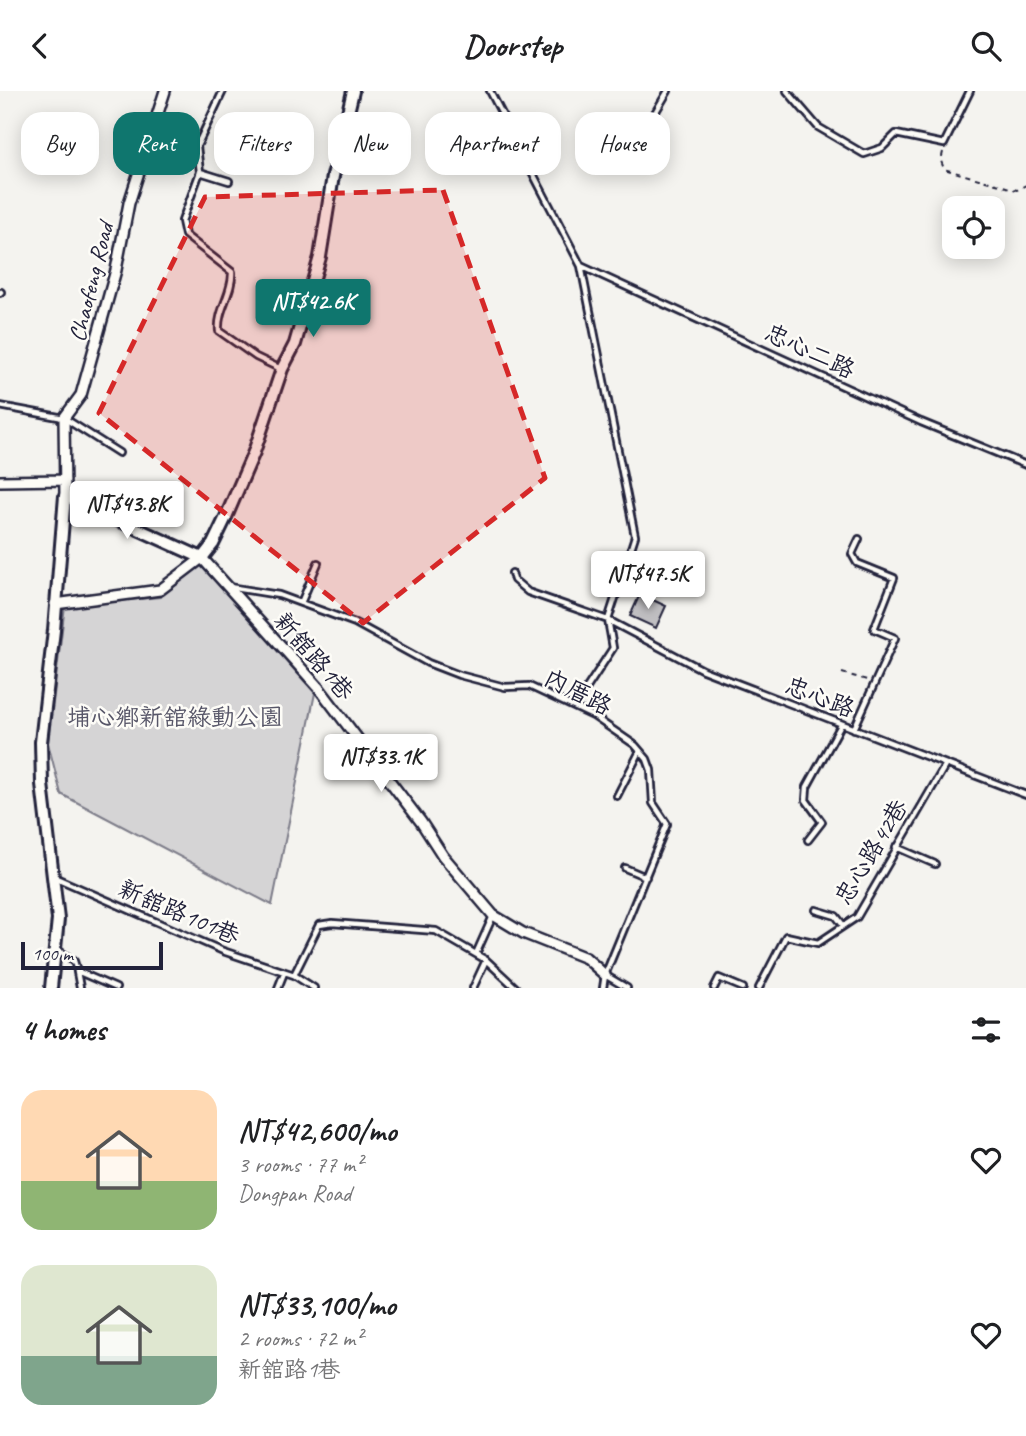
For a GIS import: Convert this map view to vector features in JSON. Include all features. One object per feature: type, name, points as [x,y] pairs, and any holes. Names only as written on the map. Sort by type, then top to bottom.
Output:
[{"type":"street","name":"Chaofeng Road","points":[[158,112],[165,91]]},
{"type":"street","points":[[55,604],[160,590],[202,558],[213,544],[242,480],[282,369],[295,344],[320,257],[332,176],[353,91]]},
{"type":"street","name":"Chaofeng Road","points":[[64,418],[81,395],[116,270],[129,203],[138,175]]},
{"type":"street","points":[[51,988],[57,950],[58,919],[42,784],[41,741],[65,496],[62,430],[64,418]]},
{"type":"street","points":[[0,481],[65,481]]},
{"type":"street","points":[[65,496],[202,558]]},
{"type":"street","name":"新舘路1巷","points":[[202,558],[319,688],[421,822],[443,856],[493,915],[523,933],[586,958],[606,975]]},
{"type":"lane","points":[[200,140],[223,91]]},
{"type":"lane","points":[[490,91],[581,266],[635,536],[608,620],[613,648],[575,706]]},
{"type":"lane","points":[[656,112],[668,91]]},
{"type":"lane","points":[[787,91],[818,127],[840,143],[864,154],[882,148],[896,134],[944,144],[970,91]]},
{"type":"lane","points":[[200,172],[229,181]]},
{"type":"lane","points":[[199,175],[182,221],[185,235],[232,272],[233,283],[218,321],[219,331],[256,357],[282,369]]},
{"type":"lane","name":"忠心二路","points":[[581,266],[921,422],[1026,465]]},
{"type":"lane","points":[[0,406],[64,418],[119,453]]},
{"type":"lane","points":[[854,729],[895,638],[874,629],[894,578],[857,563],[852,554],[859,539]]},
{"type":"lane","points":[[301,603],[318,563]]},
{"type":"lane","name":"忠心路","points":[[512,573],[514,580],[528,592],[608,620],[703,670],[1026,795]]},
{"type":"lane","name":"內厝路","points":[[228,587],[279,595],[355,623],[428,663],[459,675],[505,687],[529,686],[575,706],[619,733],[640,751]]},
{"type":"lane","points":[[808,840],[822,822],[806,800],[807,787],[841,725]]},
{"type":"lane","points":[[617,796],[640,751]]},
{"type":"lane","points":[[603,988],[667,824],[653,803],[651,770],[640,751]]},
{"type":"lane","name":"忠心路42巷","points":[[759,988],[786,936],[818,943],[857,918],[946,764]]},
{"type":"lane","points":[[896,847],[935,864]]},
{"type":"lane","points":[[625,868],[646,877]]},
{"type":"lane","name":"新舘路101巷","points":[[53,877],[223,951],[294,975],[314,988]]},
{"type":"lane","points":[[816,911],[836,916],[843,925]]},
{"type":"lane","points":[[476,954],[493,915]]},
{"type":"lane","points":[[294,975],[319,925],[436,931],[486,960],[516,988]]},
{"type":"lane","points":[[57,950],[74,961],[80,988]]},
{"type":"lane","points":[[473,988],[486,960]]},
{"type":"lane","points":[[77,971],[116,988]]},
{"type":"lane","points":[[278,988],[284,973]]},
{"type":"lane","points":[[606,975],[627,988]]},
{"type":"lane","points":[[714,988],[719,978],[743,988]]},
{"type":"path","points":[[944,144],[941,161],[944,169],[1017,190],[1026,185]]},
{"type":"path","points":[[842,673],[875,682]]},
{"type":"highlighted area","points":[[443,190],[545,478],[363,623],[99,413],[205,197]]},
{"type":"green space","name":"埔心鄉新舘綠動公園","points":[[200,564],[315,693],[272,905],[61,794],[48,743],[65,606],[160,597]]},
{"type":"building","points":[[640,594],[666,606],[656,628],[630,616]]}]
